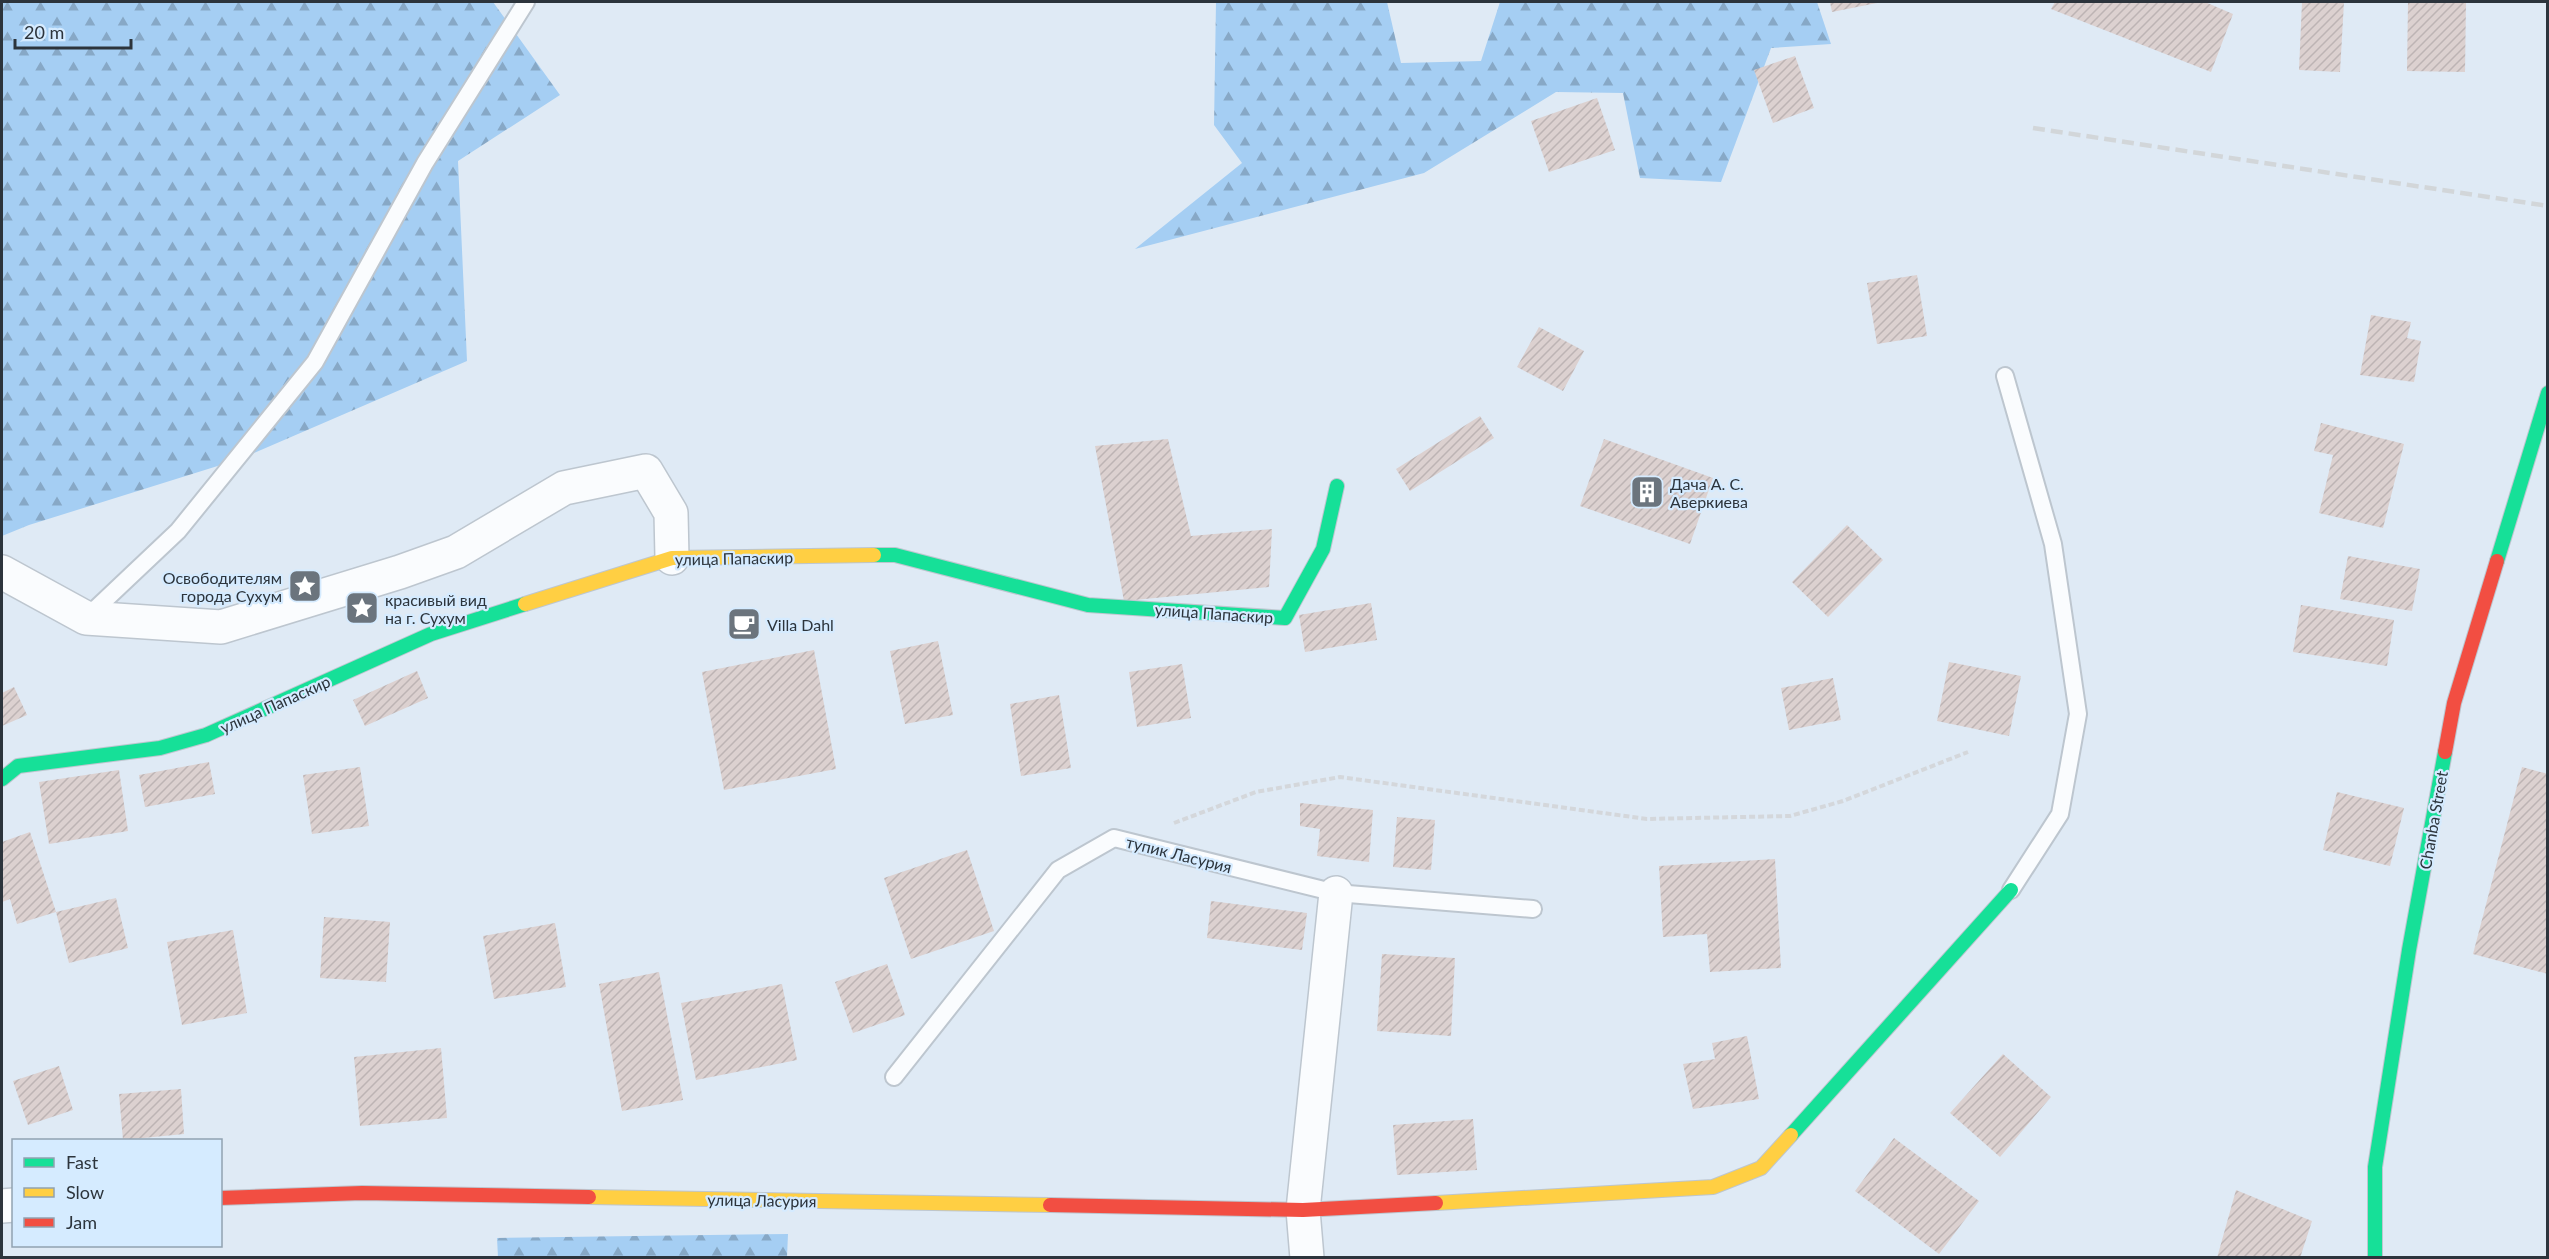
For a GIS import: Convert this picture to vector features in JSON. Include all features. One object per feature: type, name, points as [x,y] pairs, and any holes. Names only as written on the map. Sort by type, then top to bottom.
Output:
[{"type":"street","name":"Chanba Street","points":[[2375,1257],[2375,1167],[2409,950],[2454,702],[2547,393]]},
{"type":"street","points":[[2,572],[86,618],[221,627],[400,572],[456,552],[564,488],[646,471],[671,513],[672,558]]},
{"type":"street","name":"улица Папаскир","points":[[2,779],[18,766],[160,747],[206,735],[432,634],[672,558],[895,555],[1088,605],[1285,618],[1323,549],[1337,486]]},
{"type":"street","name":"улица Ласурия","points":[[222,1198],[362,1193],[1303,1210],[1713,1187],[1761,1168],[2011,890]]},
{"type":"street","points":[[1307,1257],[1303,1210],[1336,893]]},
{"type":"lane","points":[[86,618],[178,531],[315,362],[425,163],[526,2]]},
{"type":"lane","points":[[2005,376],[2053,544],[2078,714],[2060,814],[2011,890]]},
{"type":"lane","name":"тупик Ласурия","points":[[894,1077],[1058,870],[1114,838],[1336,893],[1533,909]]},
{"type":"path","points":[[1172,824],[1256,792],[1340,777],[1647,819],[1790,816],[1843,801],[1968,752]]},
{"type":"green space","points":[[2,2],[493,2],[560,95],[458,161],[467,361],[240,459],[29,525],[2,536]]},
{"type":"green space","points":[[1216,2],[1387,2],[1401,63],[1481,61],[1500,2],[1817,2],[1831,44],[1771,48],[1721,182],[1640,178],[1623,93],[1556,92],[1424,173],[1135,249],[1242,163],[1214,125]]},
{"type":"green space","points":[[788,1234],[787,1257],[498,1257],[497,1238]]},
{"type":"building","points":[[1830,2],[1877,2],[1877,3],[1832,12]]},
{"type":"building","points":[[2055,2],[2205,2],[2233,14],[2211,72],[2051,9]]},
{"type":"building","points":[[2302,2],[2344,2],[2340,72],[2299,70]]},
{"type":"building","points":[[2408,2],[2466,2],[2465,72],[2407,71]]},
{"type":"building","points":[[1795,56],[1814,108],[1773,123],[1754,70]]},
{"type":"building","points":[[1597,98],[1615,150],[1549,172],[1531,121]]},
{"type":"building","points":[[1917,275],[1927,336],[1877,344],[1867,283]]},
{"type":"building","points":[[2371,315],[2411,322],[2407,338],[2421,341],[2414,382],[2360,375]]},
{"type":"building","points":[[1539,327],[1584,351],[1563,391],[1517,367]]},
{"type":"building","points":[[1480,416],[1494,438],[1410,491],[1396,469]]},
{"type":"building","points":[[2321,423],[2404,444],[2383,528],[2319,513],[2333,455],[2314,451]]},
{"type":"building","points":[[1168,439],[1191,536],[1272,529],[1269,587],[1124,601],[1095,446]]},
{"type":"building","name":"Дача А. С. Аверкиева","points":[[1604,439],[1713,478],[1690,544],[1580,506]]},
{"type":"building","points":[[1847,525],[1883,560],[1828,617],[1792,582]]},
{"type":"building","points":[[2348,556],[2420,569],[2412,611],[2340,599]]},
{"type":"building","points":[[1371,603],[1377,640],[1305,652],[1299,615]]},
{"type":"building","points":[[2301,605],[2394,620],[2387,666],[2293,652]]},
{"type":"building","points":[[938,641],[953,715],[905,724],[890,651]]},
{"type":"building","points":[[814,650],[836,769],[724,790],[702,672]]},
{"type":"building","points":[[1949,662],[2021,676],[2009,736],[1937,721]]},
{"type":"building","points":[[1182,664],[1191,718],[1137,727],[1129,672]]},
{"type":"building","points":[[417,671],[428,698],[365,726],[353,700]]},
{"type":"building","points":[[1833,678],[1841,720],[1789,730],[1781,688]]},
{"type":"building","points":[[14,687],[27,715],[2,726],[2,693]]},
{"type":"building","points":[[1059,695],[1071,768],[1021,776],[1010,704]]},
{"type":"building","points":[[209,762],[215,794],[145,807],[139,775]]},
{"type":"building","points":[[360,767],[369,826],[312,834],[303,775]]},
{"type":"building","points":[[2522,767],[2548,774],[2548,974],[2473,954]]},
{"type":"building","points":[[119,770],[128,831],[49,844],[39,782]]},
{"type":"building","points":[[2337,792],[2404,808],[2390,866],[2323,850]]},
{"type":"building","points":[[1300,803],[1373,810],[1369,862],[1317,856],[1320,829],[1300,826]]},
{"type":"building","points":[[1397,817],[1435,820],[1431,870],[1393,867]]},
{"type":"building","points":[[30,832],[56,912],[17,924],[10,899],[2,902],[2,842]]},
{"type":"building","points":[[967,850],[994,931],[911,959],[884,878]]},
{"type":"building","points":[[1775,859],[1781,968],[1710,972],[1707,934],[1663,937],[1659,866]]},
{"type":"building","points":[[116,898],[128,948],[69,963],[56,912]]},
{"type":"building","points":[[1211,901],[1307,913],[1302,950],[1207,938]]},
{"type":"building","points":[[324,917],[390,922],[386,982],[320,978]]},
{"type":"building","points":[[555,923],[566,987],[494,999],[483,936]]},
{"type":"building","points":[[233,930],[247,1013],[182,1025],[167,942]]},
{"type":"building","points":[[1382,954],[1455,958],[1451,1036],[1377,1031]]},
{"type":"building","points":[[887,964],[905,1015],[853,1033],[835,982]]},
{"type":"building","points":[[659,972],[683,1100],[622,1111],[599,984]]},
{"type":"building","points":[[782,984],[797,1060],[696,1080],[681,1003]]},
{"type":"building","points":[[1747,1036],[1759,1099],[1693,1109],[1683,1064],[1715,1059],[1712,1043]]},
{"type":"building","points":[[441,1048],[447,1118],[360,1126],[354,1057]]},
{"type":"building","points":[[2003,1054],[2051,1097],[2000,1157],[1950,1113]]},
{"type":"building","points":[[59,1066],[73,1110],[28,1125],[13,1081]]},
{"type":"building","points":[[181,1089],[184,1134],[123,1139],[119,1094]]},
{"type":"building","points":[[1473,1119],[1477,1170],[1397,1175],[1393,1125]]},
{"type":"building","points":[[1894,1138],[1979,1201],[1939,1254],[1855,1191]]},
{"type":"building","points":[[2236,1190],[2312,1221],[2300,1258],[2217,1258]]},
{"type":"railway","points":[[2033,128],[2548,206]]},
{"type":"traffic: fast","points":[[2497,561],[2548,393]]},
{"type":"traffic: fast","points":[[874,555],[895,555],[1088,605],[1285,618],[1323,549],[1337,486]]},
{"type":"traffic: fast","points":[[2,779],[18,766],[160,748],[206,735],[431,634],[525,604]]},
{"type":"traffic: fast","points":[[2375,1258],[2375,1167],[2409,950],[2445,752]]},
{"type":"traffic: fast","points":[[1791,1135],[2011,890]]},
{"type":"traffic: slow","points":[[525,604],[672,558],[874,555]]},
{"type":"traffic: slow","points":[[1436,1203],[1713,1187],[1761,1168],[1791,1135]]},
{"type":"traffic: slow","points":[[589,1197],[1050,1205]]},
{"type":"traffic: jam","points":[[2445,752],[2454,703],[2497,561]]},
{"type":"traffic: jam","points":[[222,1198],[362,1193],[589,1197]]},
{"type":"traffic: jam","points":[[1050,1205],[1303,1210],[1436,1203]]},
{"type":"place","name":"Дача А. С. Аверкиева","points":[[1647,492]]},
{"type":"place","name":"Освободителям города Сухум","points":[[305,586]]},
{"type":"place","name":"красивый вид на г. Сухум","points":[[362,608]]},
{"type":"place","name":"Villa Dahl","points":[[744,624]]}]
